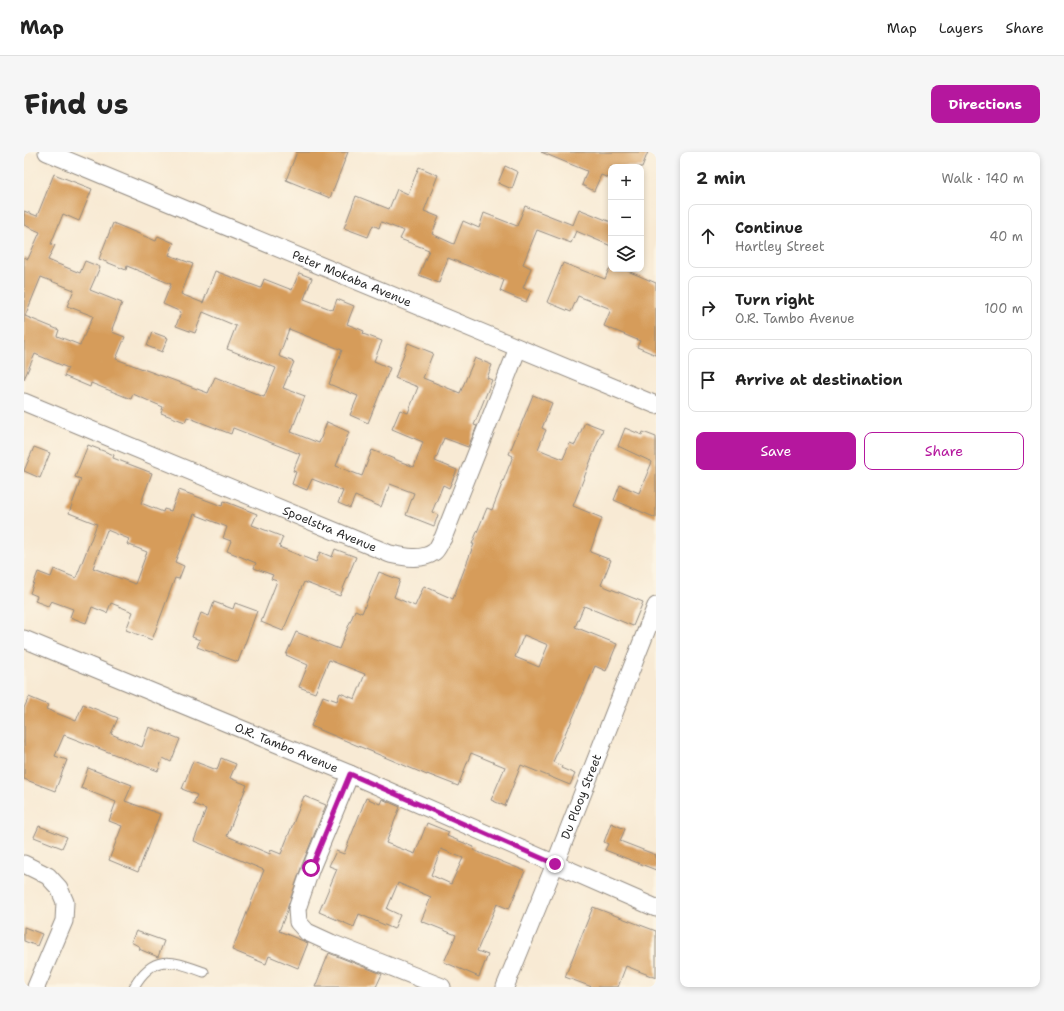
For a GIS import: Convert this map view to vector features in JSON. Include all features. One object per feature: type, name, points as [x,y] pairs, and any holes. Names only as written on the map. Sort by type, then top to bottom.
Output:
[{"type":"street","name":"Peter Mokaba Avenue","points":[[47,152],[656,405]]},
{"type":"street","name":"Spoelstra Avenue","points":[[24,402],[390,554],[405,557],[423,557],[434,551],[443,538],[518,348]]},
{"type":"street","name":"Du Plooy Street","points":[[505,987],[656,606]]},
{"type":"street","name":"O.R. Tambo Avenue","points":[[24,639],[350,774],[656,908]]},
{"type":"street","points":[[350,774],[311,868],[297,910],[298,922],[307,932],[331,944],[442,987]]},
{"type":"street","points":[[24,864],[48,876],[59,888],[65,902],[64,920],[36,987]]},
{"type":"lane","points":[[134,987],[150,966],[164,962],[178,963],[204,972]]},
{"type":"building","points":[[297,152],[348,152],[330,198],[286,180]]},
{"type":"building","points":[[541,152],[648,152],[643,164],[608,164],[608,178],[601,175],[594,191],[582,185],[587,171]]},
{"type":"building","points":[[505,166],[518,172],[512,189],[498,183]]},
{"type":"building","points":[[419,167],[438,175],[424,211],[439,217],[432,234],[454,244],[463,221],[479,228],[484,213],[517,226],[525,206],[573,225],[579,209],[608,221],[608,245],[576,231],[571,243],[537,230],[523,264],[531,268],[523,288],[531,291],[526,302],[500,291],[504,280],[448,258],[439,283],[419,275],[429,250],[400,239],[404,231],[381,222],[379,228],[373,225],[368,237],[344,228],[356,196],[389,209],[397,189],[408,194]]},
{"type":"building","points":[[54,174],[92,189],[79,221],[63,214],[51,244],[55,245],[48,260],[80,273],[85,261],[100,267],[90,290],[122,303],[112,329],[112,332],[125,337],[116,359],[208,393],[215,377],[264,397],[276,368],[227,349],[236,326],[203,312],[195,333],[176,326],[181,312],[163,304],[171,284],[127,266],[126,270],[99,259],[113,223],[156,241],[158,236],[174,243],[169,255],[193,264],[181,294],[203,303],[215,271],[261,288],[264,279],[292,290],[299,273],[312,278],[304,299],[333,310],[337,299],[354,306],[347,324],[364,331],[363,334],[382,341],[374,361],[390,368],[368,423],[350,415],[358,396],[329,384],[342,350],[289,329],[279,356],[294,362],[283,388],[305,396],[291,432],[319,443],[327,422],[349,432],[336,466],[362,476],[372,450],[414,467],[423,442],[392,429],[400,410],[408,413],[418,387],[395,378],[408,343],[433,353],[423,378],[460,393],[475,358],[492,365],[487,378],[492,380],[474,425],[477,426],[468,447],[444,438],[435,461],[457,470],[449,488],[443,485],[432,512],[438,515],[434,526],[406,515],[414,493],[390,484],[381,507],[355,496],[350,508],[338,503],[343,491],[312,479],[307,490],[292,484],[296,472],[293,471],[300,454],[233,428],[231,434],[187,417],[185,422],[161,413],[163,407],[133,394],[131,399],[91,383],[90,387],[64,376],[68,368],[35,354],[24,379],[24,257],[28,259],[40,232],[24,225],[24,211],[37,216]],"holes":[[[41,277],[74,290],[67,306],[93,316],[80,345],[57,336],[59,330],[25,316]]]},
{"type":"building","points":[[563,263],[605,279],[608,272],[630,272],[656,283],[656,355],[637,347],[640,341],[604,326],[611,309],[578,296],[571,312],[547,302]]},
{"type":"building","points":[[152,332],[168,338],[162,352],[147,346]]},
{"type":"building","points":[[533,395],[552,403],[542,428],[546,430],[538,449],[563,459],[570,443],[575,445],[585,422],[603,429],[573,506],[602,518],[590,552],[611,560],[601,585],[643,602],[633,626],[584,606],[575,627],[617,644],[606,671],[595,666],[553,762],[562,766],[561,768],[575,774],[570,785],[521,765],[505,806],[491,800],[505,767],[471,753],[458,786],[427,775],[311,726],[323,696],[337,701],[340,693],[355,699],[365,674],[329,660],[315,693],[299,687],[308,665],[286,655],[296,632],[339,649],[355,610],[362,613],[379,572],[400,580],[394,597],[415,606],[424,586],[453,599],[474,544],[472,544],[487,508],[492,510],[513,456],[509,454]],"holes":[[[524,635],[548,645],[539,667],[515,657]]]},
{"type":"building","points":[[625,428],[642,435],[643,432],[656,437],[656,518],[614,500],[620,485],[639,493],[652,462],[618,446]]},
{"type":"building","points":[[88,445],[114,455],[113,458],[152,473],[141,503],[163,512],[164,509],[171,511],[179,490],[222,506],[224,501],[257,514],[252,525],[283,537],[279,547],[316,562],[320,552],[332,557],[335,549],[356,557],[340,596],[304,582],[283,631],[261,622],[277,581],[271,579],[273,575],[254,568],[256,563],[227,551],[231,541],[223,538],[227,527],[194,514],[175,562],[184,566],[179,579],[175,578],[152,640],[126,630],[133,612],[111,603],[107,613],[92,607],[86,623],[70,617],[73,609],[51,601],[48,606],[35,601],[37,596],[30,593],[38,572],[51,577],[54,569],[76,578],[97,524],[69,513],[81,479],[75,477]],"holes":[[[107,530],[129,539],[127,544],[147,552],[135,584],[93,568]]]},
{"type":"building","points":[[34,447],[50,453],[40,478],[24,471]]},
{"type":"building","points":[[214,602],[233,609],[235,603],[257,611],[238,662],[197,647],[200,640],[192,637],[201,613],[209,616]]},
{"type":"building","points":[[29,697],[48,705],[46,709],[76,721],[83,704],[118,718],[111,734],[142,747],[149,727],[180,739],[171,762],[163,758],[158,771],[64,735],[55,756],[67,760],[55,791],[24,779],[24,708]]},
{"type":"building","points":[[221,758],[236,764],[230,778],[247,785],[227,836],[270,854],[271,850],[281,854],[304,796],[326,805],[302,865],[279,931],[308,943],[298,968],[269,956],[266,964],[232,950],[264,870],[194,841],[206,809],[193,804],[197,795],[182,789],[193,761],[217,770]]},
{"type":"building","points":[[88,768],[132,785],[125,801],[160,814],[138,872],[109,860],[122,826],[109,821],[116,802],[81,788]]},
{"type":"building","points":[[366,798],[380,804],[382,799],[400,807],[386,843],[415,854],[427,823],[449,832],[447,836],[474,847],[473,850],[525,871],[509,909],[497,904],[477,951],[488,955],[479,977],[444,962],[456,935],[421,921],[431,897],[398,883],[387,909],[400,915],[394,929],[359,914],[354,927],[319,912],[337,869],[329,866],[336,851],[344,854]],"holes":[[[441,849],[463,858],[451,884],[431,875]]]},
{"type":"building","points":[[611,823],[625,829],[620,841],[656,855],[656,870],[605,850],[608,844],[604,842]]},
{"type":"building","points":[[39,826],[67,837],[62,848],[34,837]]},
{"type":"building","points":[[593,907],[656,931],[656,978],[626,966],[618,987],[592,987],[565,977]]},
{"type":"building","points":[[24,927],[42,934],[37,946],[24,941]]},
{"type":"building","points":[[136,931],[164,941],[158,957],[139,949],[140,947],[131,942]]},
{"type":"building","points":[[329,953],[382,974],[376,987],[315,987]]},
{"type":"route","points":[[311,868],[350,774],[555,864]]}]
